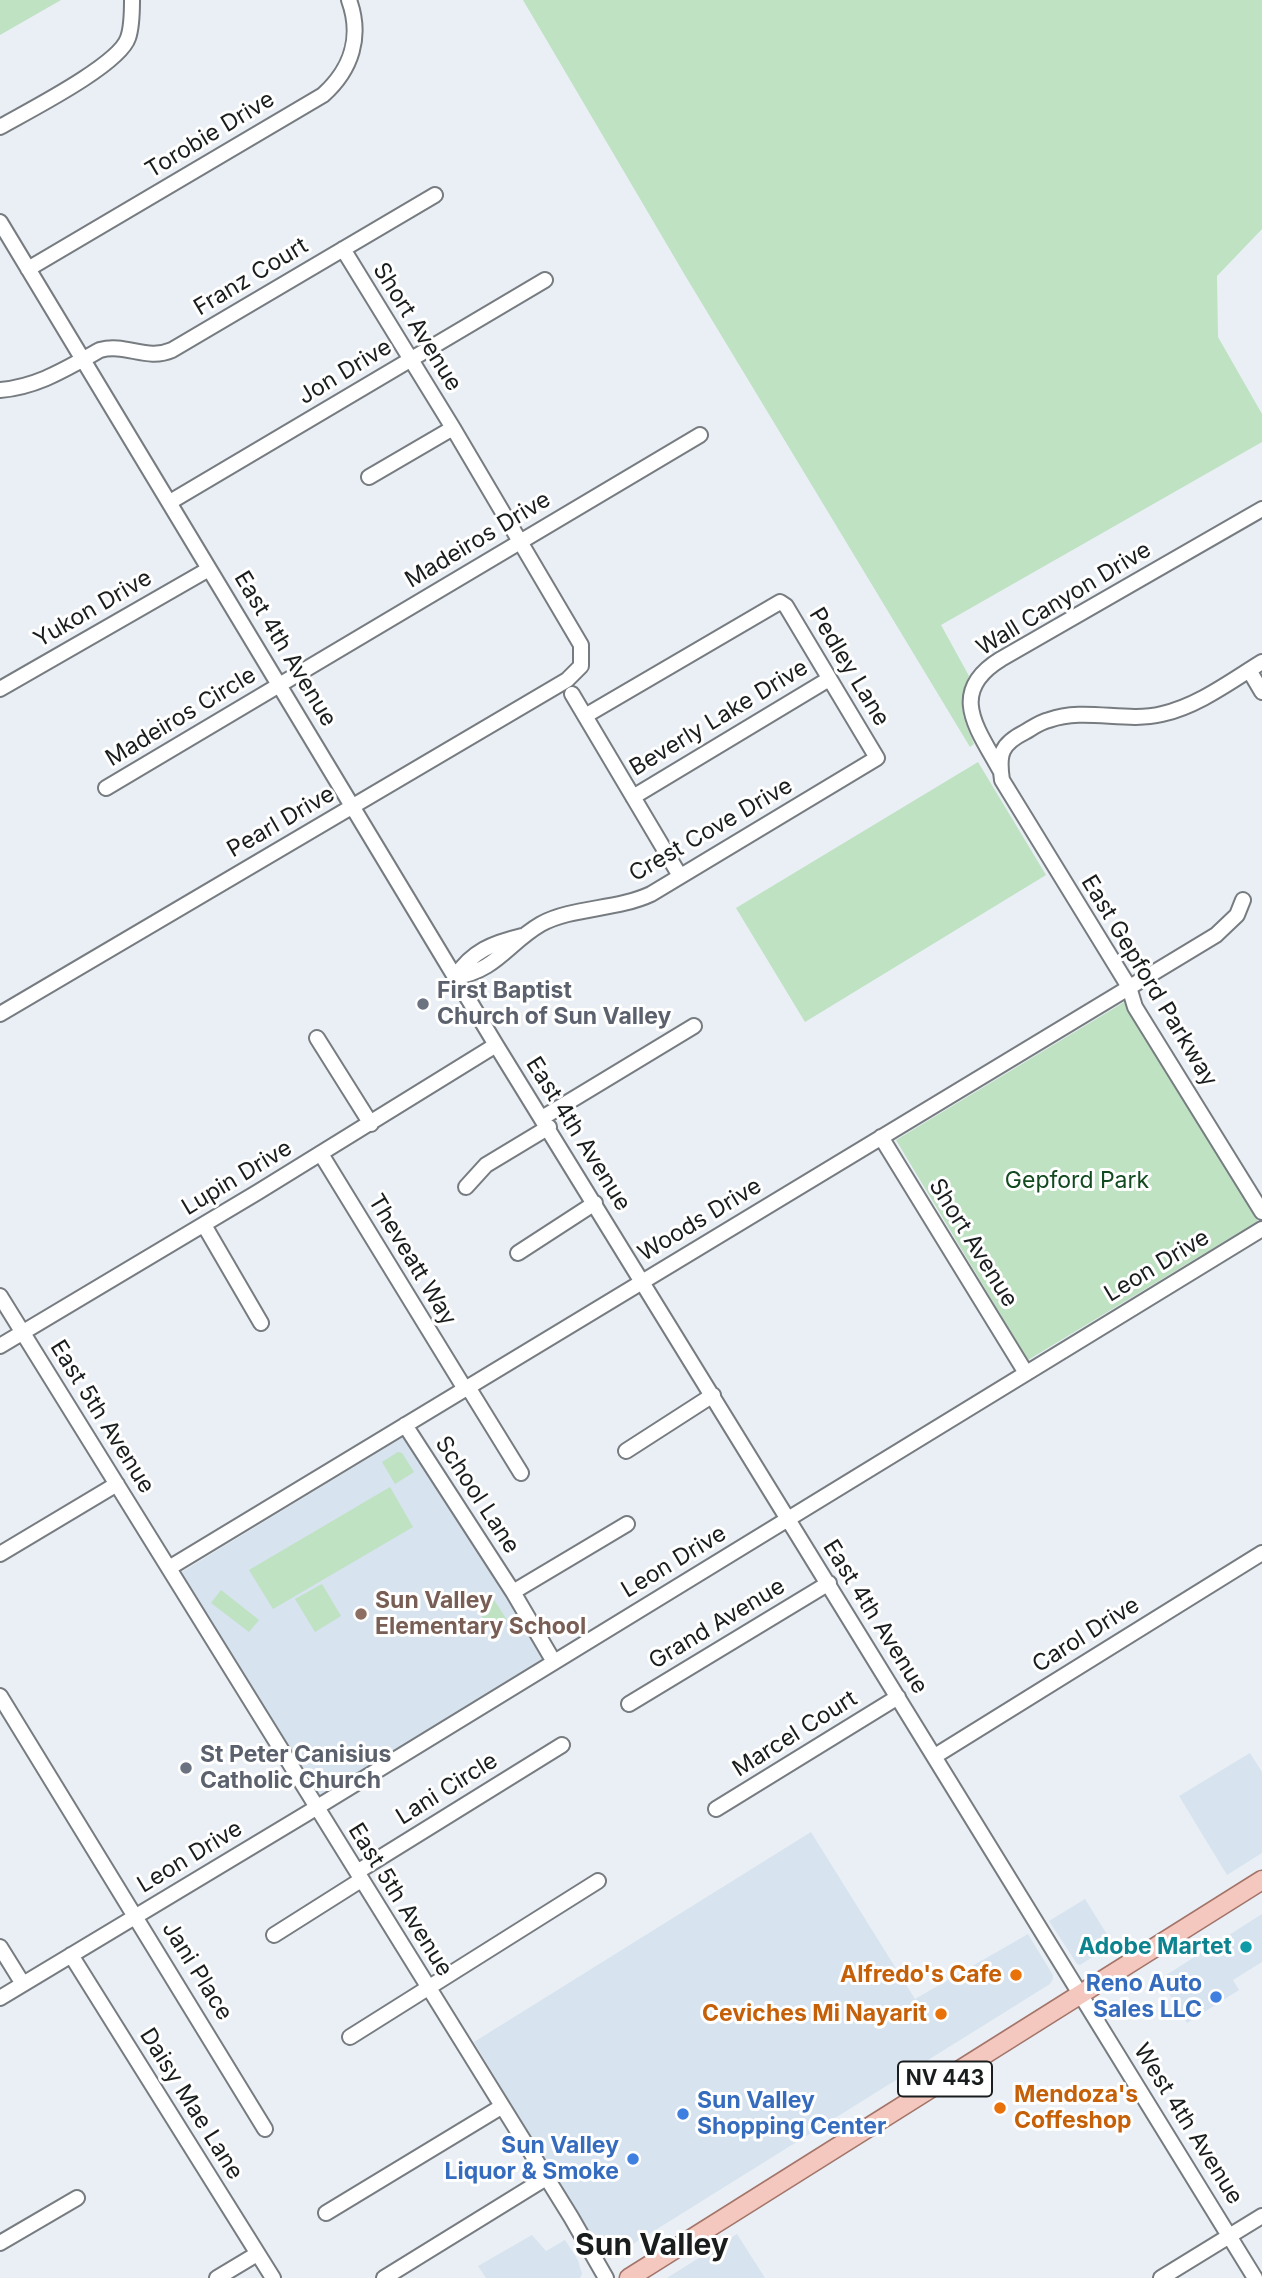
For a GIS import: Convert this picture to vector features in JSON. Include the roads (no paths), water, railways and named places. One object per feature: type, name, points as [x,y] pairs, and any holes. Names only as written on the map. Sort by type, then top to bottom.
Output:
[{"type":"main road","name":"NV 443","points":[[629,2278],[1262,1880]]},
{"type":"street","points":[[0,127],[119,54],[129,38],[132,0]]},
{"type":"street","name":"Torobie Drive","points":[[29,269],[323,95],[342,75],[353,50],[355,24],[349,0]]},
{"type":"street","name":"Franz Court","points":[[0,390],[47,379],[109,347],[153,355],[172,350],[435,195]]},
{"type":"street","name":"East 4th Avenue","points":[[0,222],[496,1045],[1081,1994]]},
{"type":"street","name":"Short Avenue","points":[[343,249],[581,645],[581,666]]},
{"type":"street","name":"Jon Drive","points":[[170,502],[545,280]]},
{"type":"street","name":"Short Avenue","points":[[369,477],[453,428]]},
{"type":"street","name":"Madeiros Drive","points":[[280,685],[700,435]]},
{"type":"street","name":"Wall Canyon Drive","points":[[1001,772],[971,713],[971,692],[981,674],[1001,659],[1262,509]]},
{"type":"street","name":"Yukon Drive","points":[[0,689],[209,569]]},
{"type":"street","name":"Pedley Lane","points":[[585,716],[780,602],[786,606],[877,758]]},
{"type":"street","points":[[1001,772],[1001,753],[1010,739],[1048,720],[1082,715],[1160,715],[1191,704],[1262,662]]},
{"type":"street","name":"Pearl Drive","points":[[0,1014],[567,680],[581,666]]},
{"type":"street","points":[[1249,670],[1262,692]]},
{"type":"street","name":"Beverly Lake Drive","points":[[633,797],[829,679]]},
{"type":"street","name":"Madeiros Circle","points":[[106,788],[280,685]]},
{"type":"street","points":[[572,694],[680,876]]},
{"type":"street","name":"Crest Cove Drive","points":[[455,977],[473,974],[504,955],[522,936],[550,920],[641,898],[877,758]]},
{"type":"street","name":"East Gepford Parkway","points":[[1001,772],[1002,780],[1129,987],[1135,1007],[1262,1212]]},
{"type":"street","name":"Woods Drive","points":[[169,1568],[1216,935],[1237,915],[1243,900]]},
{"type":"street","points":[[466,1187],[486,1165],[545,1123],[694,1027]]},
{"type":"street","points":[[317,1038],[371,1124]]},
{"type":"street","name":"Lupin Drive","points":[[0,1346],[371,1124],[496,1045]]},
{"type":"street","name":"Short Avenue","points":[[881,1137],[1026,1373]]},
{"type":"street","name":"Theveatt Way","points":[[321,1154],[521,1473]]},
{"type":"street","points":[[518,1253],[595,1203]]},
{"type":"street","points":[[204,1225],[261,1322]]},
{"type":"street","name":"Leon Drive","points":[[0,1997],[317,1808],[1262,1228]]},
{"type":"street","name":"East 5th Avenue","points":[[0,1296],[606,2278]]},
{"type":"street","points":[[626,1451],[713,1395]]},
{"type":"street","name":"School Lane","points":[[405,1425],[513,1592],[554,1662]]},
{"type":"street","points":[[0,1554],[117,1484]]},
{"type":"street","points":[[513,1592],[627,1524]]},
{"type":"street","name":"Carol Drive","points":[[934,1756],[1262,1553]]},
{"type":"street","name":"Grand Avenue","points":[[629,1704],[829,1583]]},
{"type":"street","name":"Jani Place","points":[[0,1696],[265,2129]]},
{"type":"street","name":"Marcel Court","points":[[716,1809],[898,1697]]},
{"type":"street","name":"Lani Circle","points":[[274,1935],[359,1876],[562,1745]]},
{"type":"street","points":[[350,2037],[598,1881]]},
{"type":"street","points":[[0,1947],[23,1984]]},
{"type":"street","name":"Daisy Mae Lane","points":[[71,1955],[272,2278]]},
{"type":"street","name":"West 4th Avenue","points":[[1081,1994],[1255,2278]]},
{"type":"street","points":[[326,2213],[501,2107]]},
{"type":"street","points":[[384,2278],[546,2178]]},
{"type":"street","points":[[0,2243],[77,2198]]},
{"type":"street","points":[[1161,2278],[1262,2216]]},
{"type":"street","points":[[218,2278],[257,2254]]},
{"type":"place","name":"First Baptist Church of Sun Valley","points":[[423,1004]]},
{"type":"place","name":"Sun Valley Elementary School","points":[[361,1614]]},
{"type":"place","name":"St Peter Canisius Catholic Church","points":[[186,1768]]},
{"type":"place","name":"Adobe Martet","points":[[1246,1947]]},
{"type":"place","name":"Alfredo's Cafe","points":[[1016,1975]]},
{"type":"place","name":"Reno Auto Sales LLC","points":[[1216,1997]]},
{"type":"place","name":"Ceviches Mi Nayarit","points":[[941,2014]]},
{"type":"place","name":"Mendoza's Coffeshop","points":[[1000,2108]]},
{"type":"place","name":"Sun Valley Shopping Center","points":[[683,2114]]},
{"type":"place","name":"Sun Valley Liquor & Smoke","points":[[633,2159]]},
{"type":"district","name":"Sun Valley","points":[[652,2246]]},
{"type":"park label","name":"Gepford Park","points":[[1077,1181]]}]
